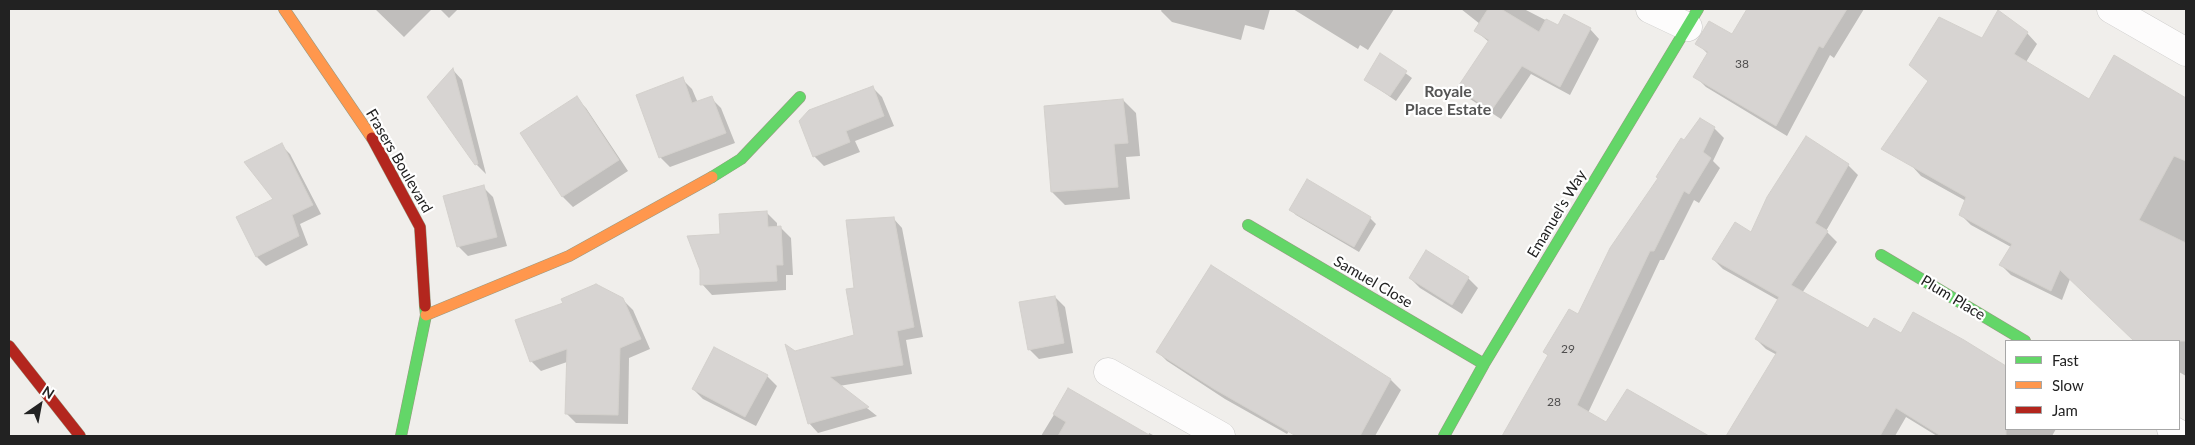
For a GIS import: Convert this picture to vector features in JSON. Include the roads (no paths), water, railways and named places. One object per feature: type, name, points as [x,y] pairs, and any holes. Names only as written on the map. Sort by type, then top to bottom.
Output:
[{"type":"street","name":"Frasers Boulevard","points":[[284,9],[372,137],[420,227],[426,315],[401,436]]},
{"type":"street","points":[[1650,9],[1693,18]]},
{"type":"street","points":[[2111,9],[2186,52]]},
{"type":"street","name":"Emanuel's Way","points":[[1444,436],[1484,364],[1693,18]]},
{"type":"street","points":[[426,315],[569,256],[688,192],[741,159],[800,97]]},
{"type":"street","name":"Samuel Close","points":[[1248,225],[1484,364]]},
{"type":"street","name":"Plum Place","points":[[1881,255],[2023,340]]},
{"type":"street","points":[[9,346],[80,436]]},
{"type":"street","points":[[1108,372],[1221,436]]},
{"type":"district","name":"Royale Place Estate","points":[[1448,101]]}]
